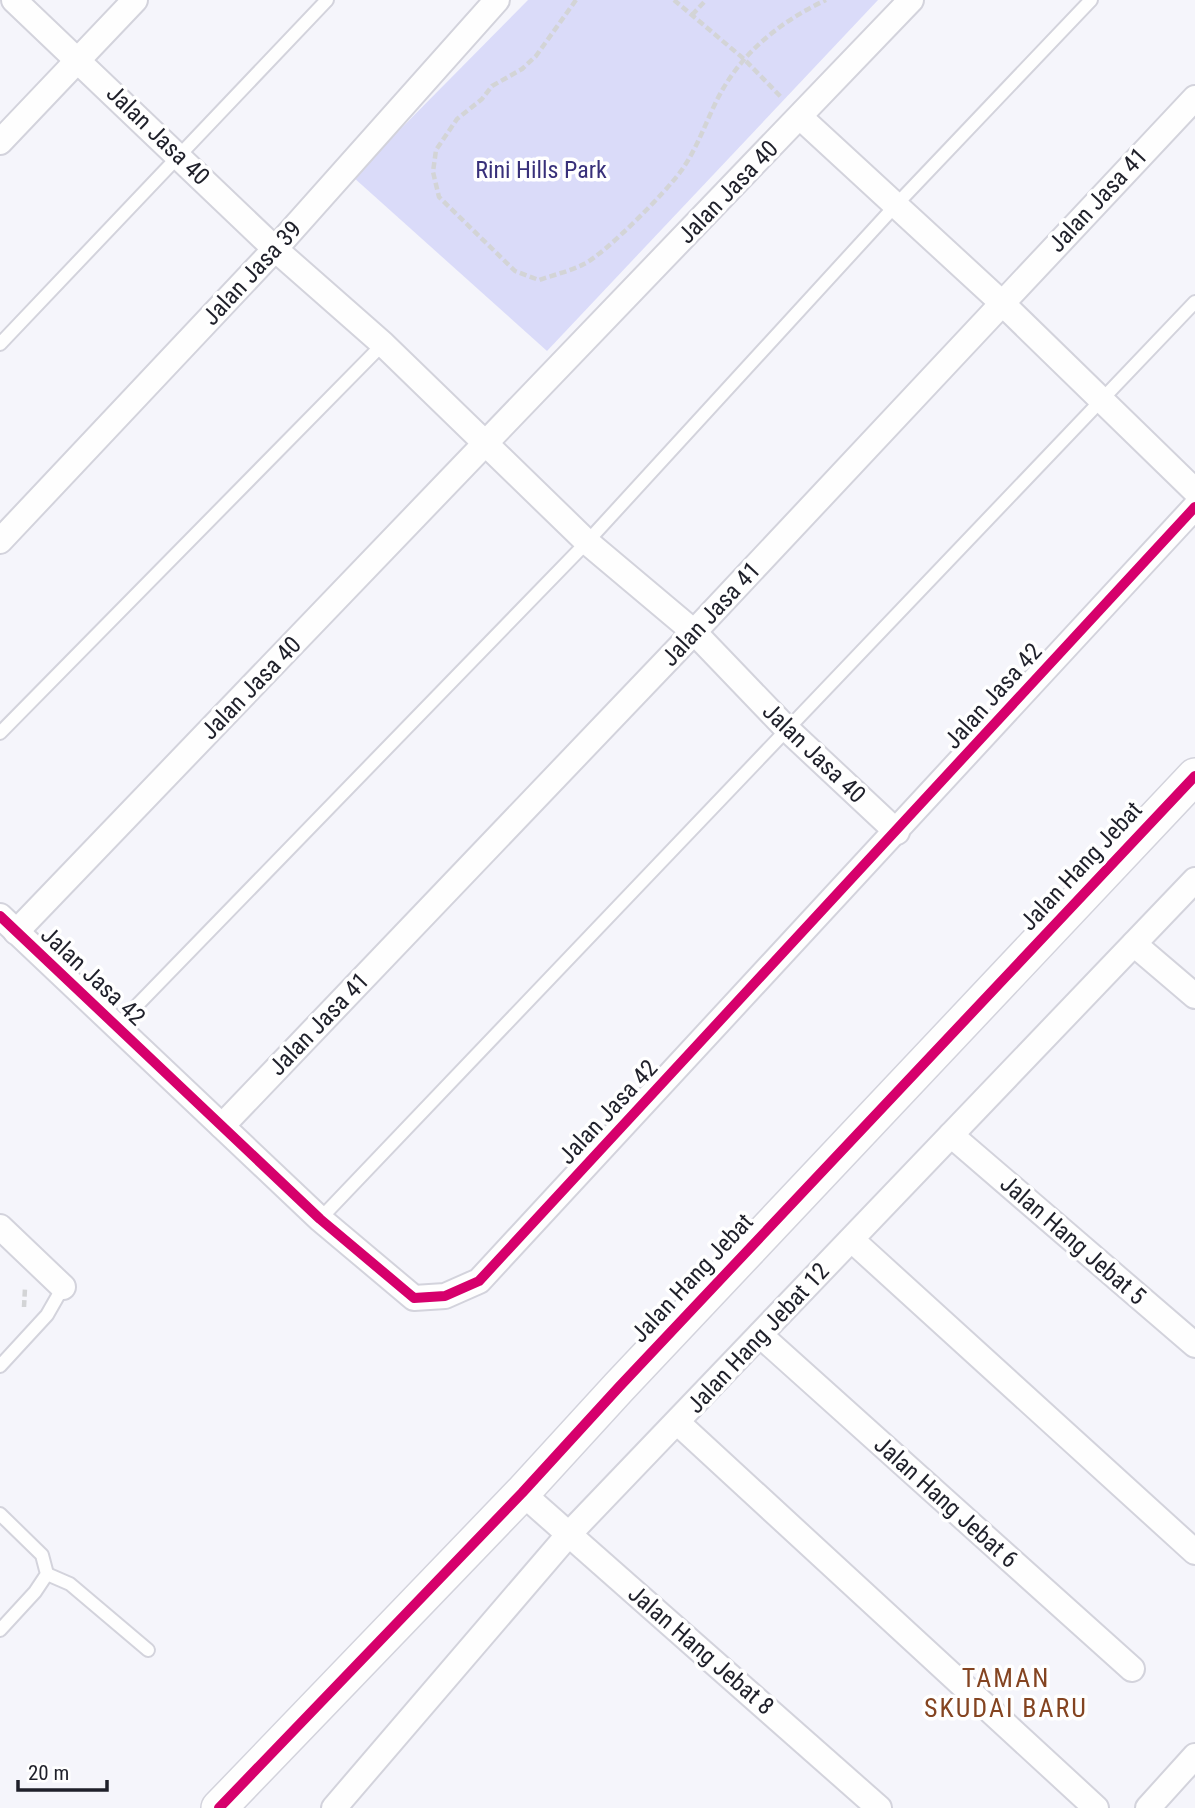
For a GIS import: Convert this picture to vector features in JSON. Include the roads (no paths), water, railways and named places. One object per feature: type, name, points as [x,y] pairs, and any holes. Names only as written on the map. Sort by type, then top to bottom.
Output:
[{"type":"street","name":"Jalan Jasa 40","points":[[14,0],[275,249],[383,344],[587,542],[694,632],[788,730],[897,832]]},
{"type":"street","points":[[0,142],[135,0]]},
{"type":"street","name":"Jalan Jasa 39","points":[[0,541],[275,249],[497,0]]},
{"type":"street","name":"Jalan Jasa 40","points":[[8,924],[486,444],[911,0]]},
{"type":"street","name":"Jalan Jasa 41","points":[[222,1126],[694,632],[1195,98]]},
{"type":"street","points":[[800,117],[1002,303],[1195,491]]},
{"type":"street","name":"Jalan Jasa 42","points":[[8,924],[320,1219],[414,1298],[445,1296],[480,1281],[1195,507]]},
{"type":"street","name":"Jalan Hang Jebat","points":[[219,1808],[522,1493],[1195,776]]},
{"type":"street","name":"Jalan Hang Jebat 12","points":[[334,1808],[569,1534],[1195,880]]},
{"type":"street","points":[[1134,944],[1195,996]]},
{"type":"street","name":"Jalan Hang Jebat 5","points":[[951,1135],[1195,1345]]},
{"type":"street","points":[[0,1227],[63,1286]]},
{"type":"street","points":[[852,1240],[1195,1552]]},
{"type":"street","name":"Jalan Hang Jebat 6","points":[[760,1335],[1132,1669]]},
{"type":"street","points":[[678,1423],[1096,1808]]},
{"type":"street","name":"Jalan Hang Jebat 8","points":[[522,1493],[880,1808]]},
{"type":"street","points":[[1148,1808],[1195,1756]]},
{"type":"lane","points":[[0,344],[181,157],[327,0]]},
{"type":"lane","points":[[116,1027],[587,542],[895,206],[1091,0]]},
{"type":"lane","points":[[320,1219],[1195,302]]},
{"type":"lane","points":[[0,733],[383,344]]},
{"type":"lane","points":[[0,1366],[47,1315],[63,1286]]},
{"type":"lane","points":[[0,1514],[42,1555],[47,1574]]},
{"type":"lane","points":[[0,1630],[47,1574]]},
{"type":"lane","points":[[47,1574],[71,1584],[148,1650]]},
{"type":"district","name":"TAMAN SKUDAI BARU","points":[[1006,1693]]},
{"type":"park label","name":"Rini Hills Park","points":[[541,170]]}]
